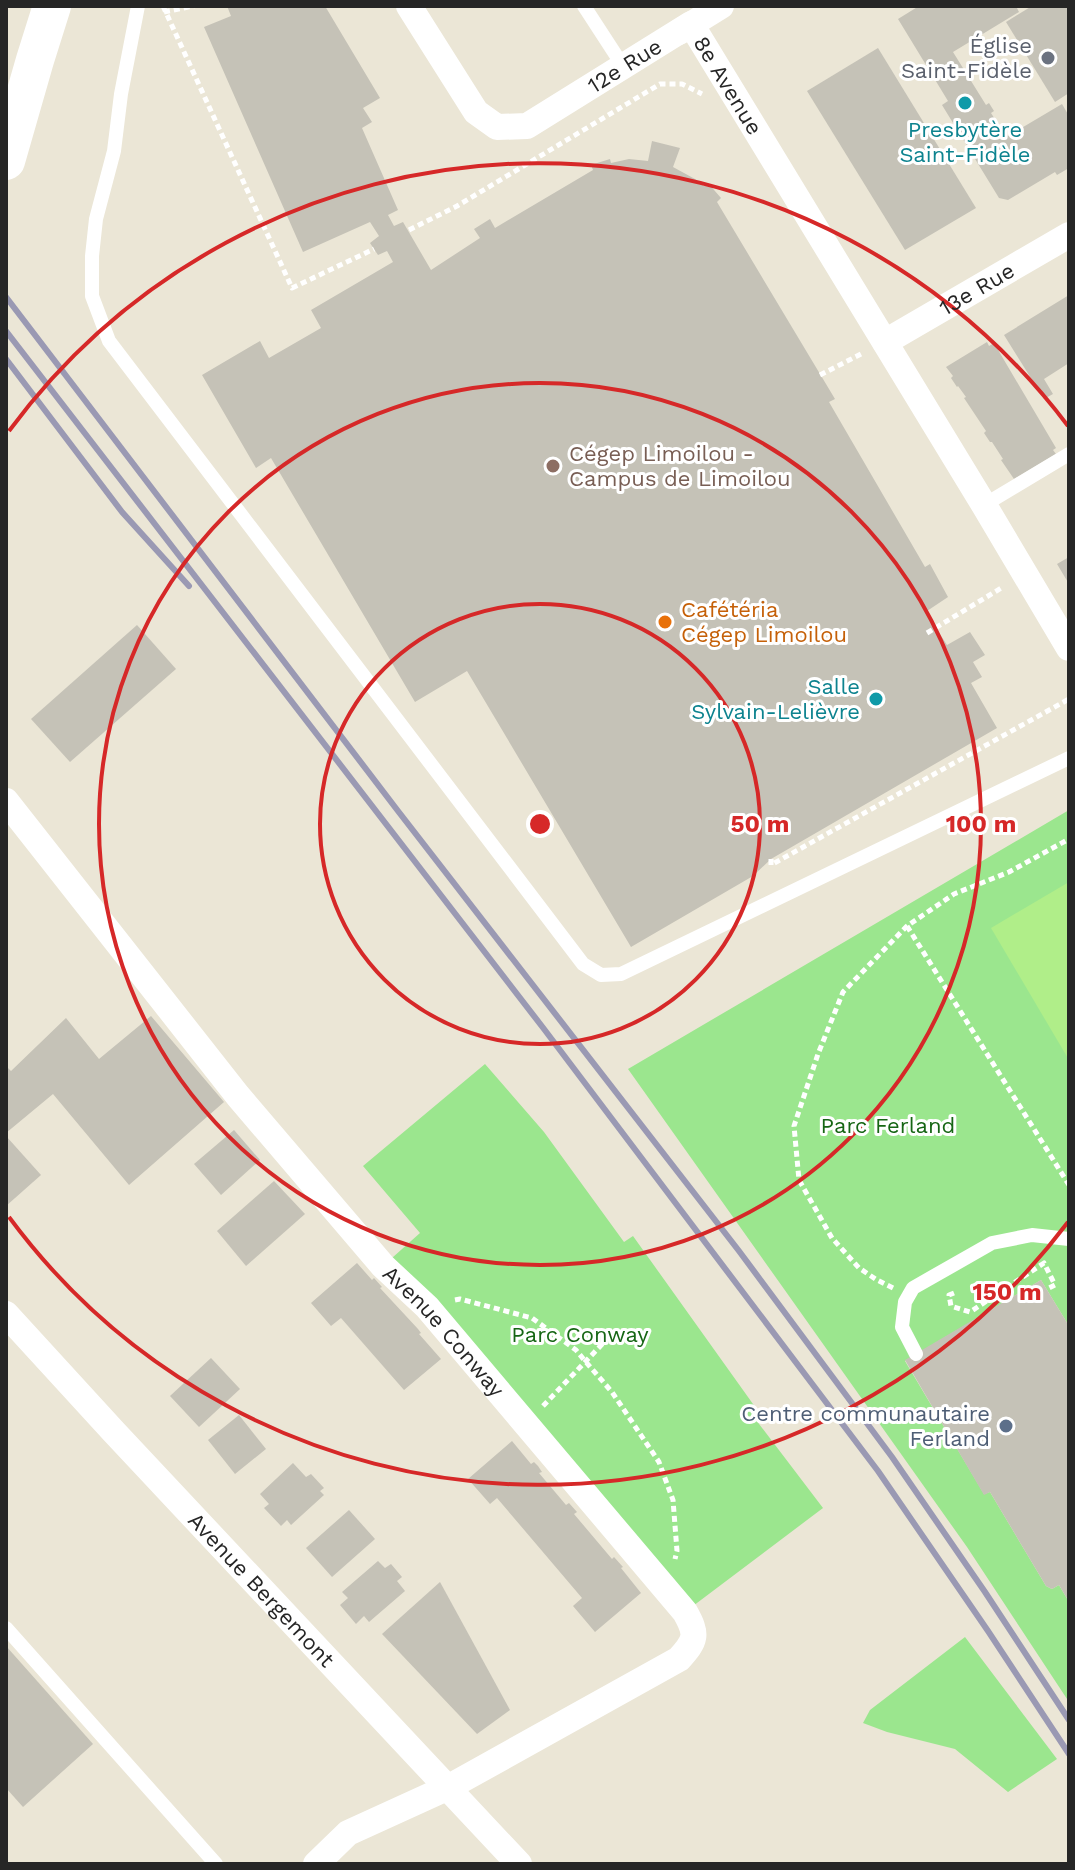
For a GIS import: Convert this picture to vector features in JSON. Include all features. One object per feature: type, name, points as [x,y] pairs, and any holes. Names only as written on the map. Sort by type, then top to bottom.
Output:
[{"type":"main road","points":[[6,161],[52,6]]},
{"type":"street","name":"8e Avenue","points":[[409,6],[476,112],[497,127],[527,126],[691,24],[1069,648]]},
{"type":"street","points":[[691,24],[721,6]]},
{"type":"street","name":"13e Rue","points":[[885,342],[1069,235]]},
{"type":"street","name":"Avenue Conway","points":[[6,801],[238,1096],[383,1266],[427,1307],[685,1612],[694,1627],[692,1644],[679,1659],[449,1787]]},
{"type":"street","name":"Avenue Bergemont","points":[[6,1314],[519,1864]]},
{"type":"street","points":[[316,1864],[348,1833],[449,1787]]},
{"type":"lane","points":[[138,6],[121,94],[114,151],[96,219],[92,261],[92,296],[109,341],[583,964],[601,975],[621,974],[1069,758]]},
{"type":"lane","points":[[584,6],[623,66]]},
{"type":"lane","points":[[984,505],[1069,454]]},
{"type":"lane","points":[[916,1354],[902,1327],[905,1302],[913,1288],[992,1243],[1032,1235],[1069,1239]]},
{"type":"lane","points":[[6,1628],[216,1864]]},
{"type":"path","points":[[154,6],[164,9],[194,6]]},
{"type":"path","points":[[164,9],[292,288],[374,249]]},
{"type":"path","points":[[409,230],[457,206],[660,84],[682,84],[704,95]]},
{"type":"path","points":[[820,375],[885,342]]},
{"type":"path","points":[[927,633],[1024,574]]},
{"type":"path","points":[[771,859],[771,865],[1069,699]]},
{"type":"path","points":[[909,1296],[859,1268],[832,1238],[799,1180],[794,1126],[818,1054],[843,992],[907,926],[954,894],[1009,872],[1069,839]]},
{"type":"path","points":[[907,926],[1069,1185]]},
{"type":"path","points":[[958,1290],[949,1295],[951,1306],[970,1312],[1044,1263],[1055,1285],[1047,1289]]},
{"type":"path","points":[[427,1307],[460,1299],[532,1318],[576,1350],[612,1392],[659,1462],[673,1500],[677,1551],[664,1587]]},
{"type":"path","points":[[526,1424],[609,1337]]},
{"type":"green space","name":"Parc Ferland","points":[[1069,810],[1069,1326],[1041,1280],[905,1361],[984,1494],[990,1492],[1046,1586],[1052,1589],[1059,1585],[1069,1602],[1069,1702],[967,1547],[628,1069]]},
{"type":"green space","points":[[1069,882],[1069,1060],[991,928]]},
{"type":"green space","name":"Parc Conway","points":[[485,1064],[544,1132],[624,1242],[633,1236],[758,1411],[753,1416],[823,1508],[685,1612],[383,1266],[420,1233],[363,1166]]},
{"type":"green space","points":[[965,1637],[1057,1759],[1008,1792],[955,1749],[863,1723],[870,1710]]},
{"type":"building","points":[[227,6],[325,6],[380,98],[363,108],[372,122],[362,128],[398,210],[388,215],[394,226],[403,222],[431,270],[480,238],[474,229],[490,219],[495,228],[593,170],[591,165],[610,159],[611,163],[629,159],[648,161],[652,141],[680,148],[673,167],[704,186],[708,183],[721,198],[717,202],[835,399],[829,402],[925,567],[930,564],[948,597],[927,611],[936,628],[947,645],[970,632],[985,655],[973,662],[982,677],[971,683],[997,728],[771,859],[753,876],[631,947],[467,671],[415,702],[271,458],[256,468],[202,375],[260,341],[269,358],[321,328],[311,310],[393,262],[387,251],[378,255],[370,243],[379,236],[370,222],[303,252],[204,27],[231,16]]},
{"type":"building","name":"Presbytère Saint-Fidèle","points":[[919,6],[1016,6],[1019,12],[953,52],[1008,136],[1062,104],[1069,116],[1069,168],[1057,175],[1055,172],[1008,200],[999,198],[942,105],[948,101],[898,19]]},
{"type":"building","name":"Église Saint-Fidèle","points":[[1032,6],[1069,6],[1069,93],[1055,102],[1006,22]]},
{"type":"building","points":[[878,48],[976,208],[905,250],[807,91]]},
{"type":"building","points":[[1069,295],[1069,363],[1044,379],[1053,394],[1044,399],[1004,335]]},
{"type":"building","points":[[987,342],[989,346],[994,343],[1056,448],[1053,450],[1056,454],[1014,479],[946,367]]},
{"type":"building","points":[[1069,557],[1069,584],[1057,564]]},
{"type":"building","points":[[137,625],[176,669],[70,762],[31,719]]},
{"type":"building","points":[[151,1016],[224,1102],[129,1185],[53,1094],[6,1133],[6,1066],[11,1071],[66,1018],[99,1059]]},
{"type":"building","points":[[234,1130],[260,1160],[221,1195],[194,1164]]},
{"type":"building","points":[[6,1136],[41,1175],[6,1206]]},
{"type":"building","points":[[274,1181],[305,1214],[246,1266],[217,1231]]},
{"type":"building","points":[[357,1263],[382,1287],[441,1359],[404,1390],[341,1318],[331,1326],[311,1303]]},
{"type":"building","name":"Centre communautaire Ferland","points":[[1041,1280],[1069,1326],[1069,1602],[1059,1585],[1052,1589],[1046,1586],[990,1492],[984,1495],[905,1360]]},
{"type":"building","points":[[211,1358],[240,1389],[199,1427],[170,1396]]},
{"type":"building","points":[[239,1415],[266,1449],[235,1474],[208,1440]]},
{"type":"building","points":[[512,1441],[531,1464],[534,1462],[538,1466],[542,1472],[539,1473],[566,1505],[569,1503],[577,1512],[574,1514],[612,1559],[614,1557],[623,1567],[641,1593],[595,1632],[573,1606],[582,1598],[497,1498],[490,1504],[468,1479]]},
{"type":"building","points":[[293,1463],[306,1477],[311,1474],[324,1488],[320,1491],[324,1495],[291,1525],[287,1520],[281,1526],[264,1508],[269,1504],[260,1494]]},
{"type":"building","points":[[349,1510],[375,1539],[332,1577],[306,1548]]},
{"type":"building","points":[[378,1561],[385,1568],[391,1564],[402,1577],[397,1581],[405,1591],[369,1622],[364,1616],[356,1624],[340,1605],[348,1598],[342,1592]]},
{"type":"building","points":[[440,1582],[510,1710],[477,1734],[382,1634]]},
{"type":"building","points":[[6,1646],[93,1744],[23,1807],[6,1788]]},
{"type":"railway","points":[[6,297],[739,1251],[892,1457],[1069,1720]]},
{"type":"railway","points":[[6,331],[544,1029],[878,1471],[1069,1754]]},
{"type":"railway","points":[[6,359],[122,512],[189,586]]},
{"type":"place","name":"Église Saint-Fidèle","points":[[1048,58]]},
{"type":"place","name":"Presbytère Saint-Fidèle","points":[[965,103]]},
{"type":"place","name":"Cégep Limoilou - Campus de Limoilou","points":[[553,466]]},
{"type":"place","name":"Cafétéria Cégep Limoilou","points":[[665,622]]},
{"type":"place","name":"Salle Sylvain-Lelièvre","points":[[876,699]]},
{"type":"place","name":"Centre communautaire Ferland","points":[[1006,1426]]}]
